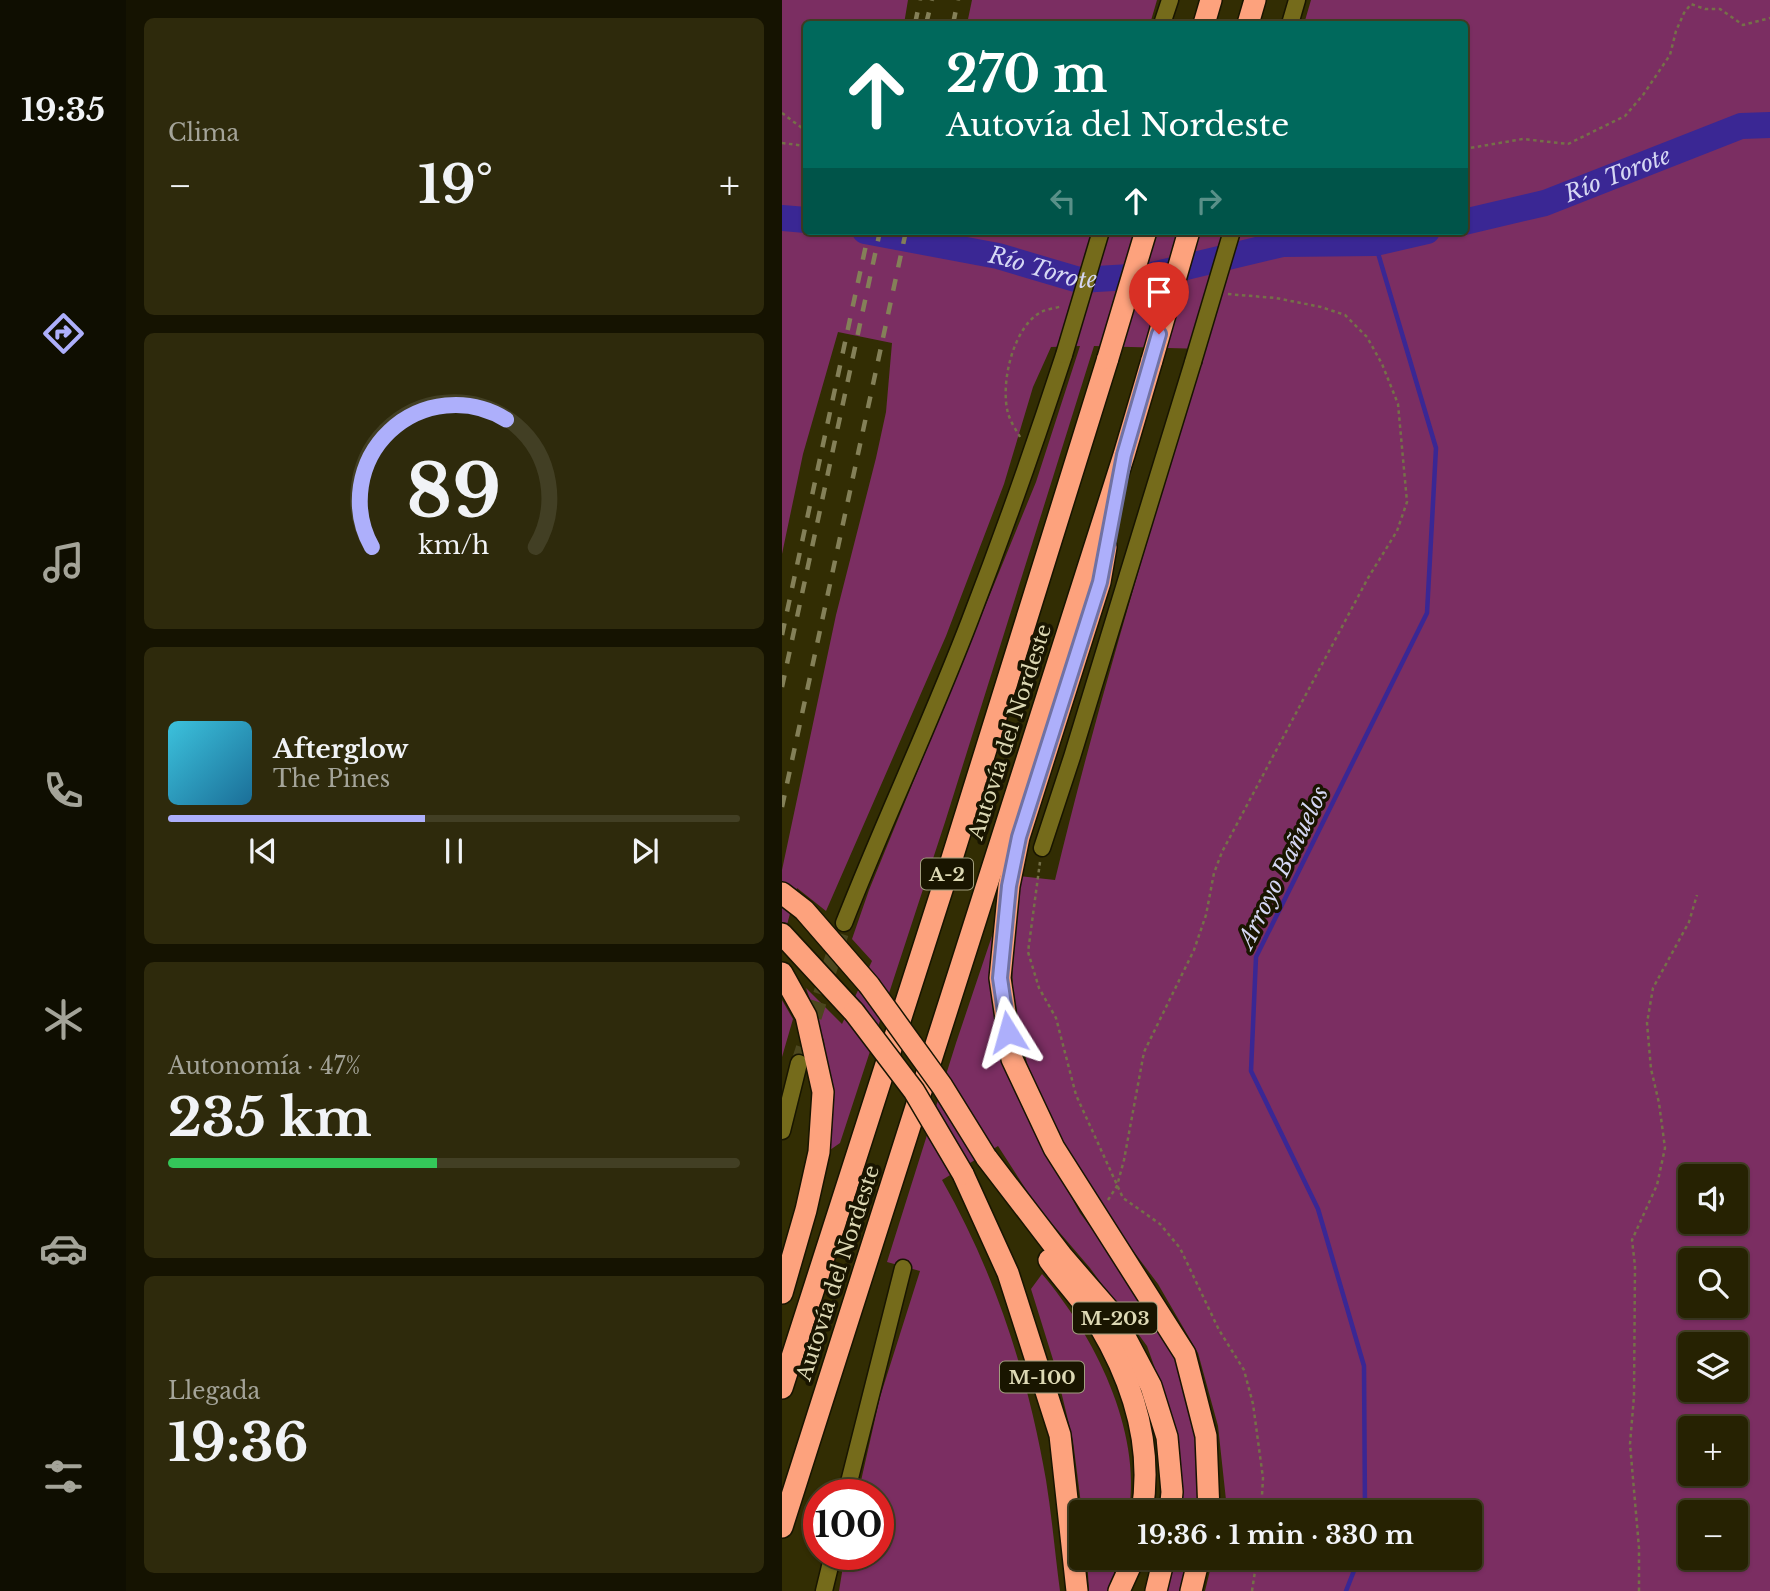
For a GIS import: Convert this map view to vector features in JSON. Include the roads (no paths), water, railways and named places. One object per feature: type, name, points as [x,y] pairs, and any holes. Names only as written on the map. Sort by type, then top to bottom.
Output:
[{"type":"highway","points":[[1205,21],[1211,0]]},
{"type":"highway","points":[[1249,21],[1254,0]]},
{"type":"highway","name":"Autovía del Nordeste","points":[[782,1388],[953,855],[1145,235]]},
{"type":"highway","name":"Autovía del Nordeste","points":[[782,1527],[1124,455],[1189,235]]},
{"type":"highway","name":"A-2","points":[[1124,455],[1100,582],[1019,837],[1009,886],[1000,978],[1012,1059],[1054,1148],[1185,1354],[1206,1436],[1209,1500]]},
{"type":"highway","name":"M-203","points":[[782,893],[804,910],[869,985],[942,1086],[987,1157],[1062,1256],[1114,1316],[1151,1386],[1167,1437],[1171,1500]]},
{"type":"highway","name":"M-100","points":[[785,937],[854,1012],[914,1091],[963,1174],[1008,1273],[1060,1435],[1077,1591]]},
{"type":"highway","points":[[782,973],[806,1016],[823,1092],[819,1152],[806,1210],[782,1293]]},
{"type":"highway","points":[[987,1157],[1019,1222],[1098,1325],[1132,1395],[1144,1448],[1146,1485],[1144,1500]]},
{"type":"highway","points":[[1119,1591],[1128,1570]]},
{"type":"highway","points":[[1156,1591],[1161,1570]]},
{"type":"highway","points":[[1191,1591],[1196,1570]]},
{"type":"street","points":[[1163,21],[1170,0]]},
{"type":"street","points":[[1291,21],[1297,0]]},
{"type":"street","points":[[844,923],[970,622],[1033,449],[1100,235]]},
{"type":"street","points":[[1042,848],[1231,235]]},
{"type":"street","points":[[782,1131],[799,1063]]},
{"type":"street","points":[[850,1479],[903,1268]]},
{"type":"street","points":[[825,1591],[830,1570]]},
{"type":"waterway","name":"Río Torote","points":[[1468,221],[1545,203],[1741,126],[1770,125]]},
{"type":"waterway","name":"Río Torote","points":[[782,218],[803,220]]},
{"type":"waterway","name":"Río Torote","points":[[886,235],[998,256],[1079,280],[1148,276],[1282,244],[1375,243],[1410,235]]},
{"type":"waterway","name":"Arroyo Bañuelos","points":[[1365,1500],[1364,1366],[1318,1209],[1251,1071],[1256,957],[1427,613],[1436,448],[1375,243]]},
{"type":"waterway","name":"Arroyo Bañuelos","points":[[1346,1591],[1354,1570]]},
{"type":"tunnel","points":[[799,1063],[844,923]]},
{"type":"railway","points":[[916,21],[920,0]]},
{"type":"railway","points":[[927,21],[932,0]]},
{"type":"railway","points":[[954,21],[958,0]]},
{"type":"railway","points":[[782,635],[868,235]]},
{"type":"railway","points":[[782,687],[879,235]]},
{"type":"railway","points":[[782,807],[905,235]]}]
